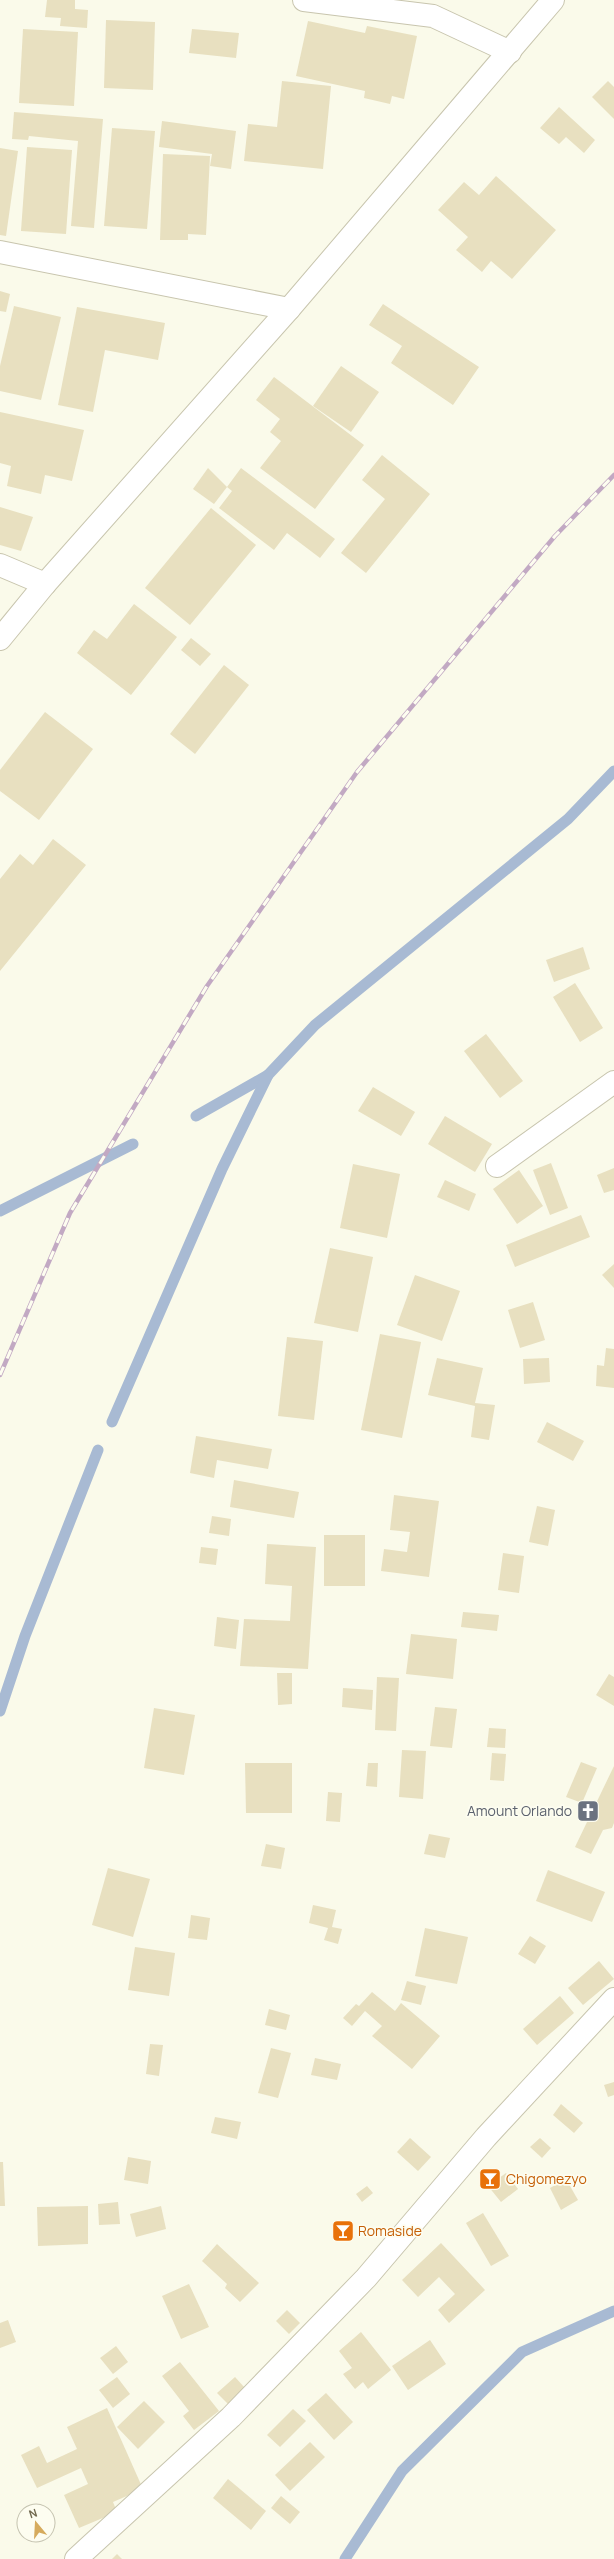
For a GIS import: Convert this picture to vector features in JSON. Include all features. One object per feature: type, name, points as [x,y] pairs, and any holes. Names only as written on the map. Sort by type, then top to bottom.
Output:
[{"type":"street","points":[[304,0],[433,16],[510,52]]},
{"type":"street","points":[[0,639],[44,584],[289,309],[553,0]]},
{"type":"street","points":[[0,252],[289,309]]},
{"type":"street","points":[[0,565],[44,584]]},
{"type":"street","points":[[497,1166],[614,1082]]},
{"type":"street","points":[[76,2559],[231,2416],[366,2278],[486,2137],[614,1999]]},
{"type":"building","points":[[47,0],[75,0],[75,9],[88,10],[87,28],[60,26],[61,18],[45,17]]},
{"type":"building","points":[[106,20],[155,22],[153,90],[104,88]]},
{"type":"building","points":[[308,21],[365,33],[367,26],[417,36],[404,99],[392,96],[390,104],[364,98],[365,91],[296,76]]},
{"type":"building","points":[[23,29],[78,32],[74,106],[19,103]]},
{"type":"building","points":[[192,29],[239,33],[236,58],[189,53]]},
{"type":"building","points":[[282,81],[331,86],[323,169],[244,161],[248,124],[277,127]]},
{"type":"building","points":[[608,81],[614,87],[614,119],[592,97]]},
{"type":"building","points":[[559,107],[595,140],[584,153],[566,137],[559,144],[540,128]]},
{"type":"building","points":[[14,112],[103,119],[94,228],[71,226],[78,141],[29,136],[28,140],[12,139]]},
{"type":"building","points":[[162,121],[236,131],[231,169],[210,166],[212,154],[159,147]]},
{"type":"building","points":[[112,128],[155,131],[147,229],[104,226]]},
{"type":"building","points":[[27,147],[72,150],[66,234],[21,231]]},
{"type":"building","points":[[0,148],[18,151],[6,236],[0,235]]},
{"type":"building","points":[[163,154],[210,156],[206,235],[188,234],[188,240],[160,240]]},
{"type":"building","points":[[496,176],[556,230],[512,279],[491,261],[482,272],[456,250],[468,237],[438,210],[464,182],[479,195]]},
{"type":"building","points":[[0,291],[10,294],[6,312],[0,311]]},
{"type":"building","points":[[383,304],[479,367],[453,405],[391,363],[402,346],[369,325]]},
{"type":"building","points":[[14,306],[61,317],[41,400],[0,391],[0,366]]},
{"type":"building","points":[[77,307],[165,323],[158,360],[105,350],[93,412],[58,405]]},
{"type":"building","points":[[341,366],[379,392],[351,432],[313,406]]},
{"type":"building","points":[[274,377],[364,445],[315,509],[260,468],[281,441],[270,432],[280,419],[256,400]]},
{"type":"building","points":[[0,412],[84,430],[72,481],[45,475],[41,494],[7,486],[11,466],[0,463]]},
{"type":"building","points":[[382,455],[430,494],[366,573],[341,553],[385,499],[362,480]]},
{"type":"building","points":[[208,468],[227,487],[214,504],[193,489]]},
{"type":"building","points":[[241,468],[335,539],[320,558],[287,533],[274,550],[219,508],[232,491],[227,487]]},
{"type":"building","points":[[0,507],[33,517],[21,551],[0,545]]},
{"type":"building","points":[[211,508],[256,545],[190,625],[145,588]]},
{"type":"building","points":[[134,604],[177,637],[131,695],[77,653],[94,630],[107,639]]},
{"type":"building","points":[[191,638],[211,654],[200,666],[181,650]]},
{"type":"building","points":[[224,665],[249,685],[195,754],[170,734]]},
{"type":"building","points":[[45,712],[93,749],[39,820],[0,791],[0,770]]},
{"type":"building","points":[[53,839],[86,865],[0,971],[0,879],[20,854],[33,865]]},
{"type":"building","points":[[583,947],[590,969],[554,982],[546,960]]},
{"type":"building","points":[[575,983],[603,1028],[580,1042],[553,997]]},
{"type":"building","points":[[486,1034],[523,1081],[500,1098],[464,1051]]},
{"type":"building","points":[[373,1087],[415,1112],[401,1136],[358,1111]]},
{"type":"building","points":[[445,1116],[492,1144],[475,1172],[428,1144]]},
{"type":"building","points":[[551,1163],[568,1208],[550,1215],[533,1170]]},
{"type":"building","points":[[353,1164],[400,1174],[387,1238],[340,1228]]},
{"type":"building","points":[[614,1168],[614,1190],[604,1193],[597,1175]]},
{"type":"building","points":[[519,1170],[543,1206],[517,1224],[493,1189]]},
{"type":"building","points":[[445,1180],[476,1194],[469,1211],[437,1197]]},
{"type":"building","points":[[581,1215],[590,1237],[515,1267],[506,1245]]},
{"type":"building","points":[[330,1248],[373,1257],[358,1332],[314,1323]]},
{"type":"building","points":[[614,1264],[614,1288],[602,1275]]},
{"type":"building","points":[[415,1275],[460,1291],[442,1341],[397,1325]]},
{"type":"building","points":[[533,1302],[545,1340],[520,1348],[508,1310]]},
{"type":"building","points":[[380,1334],[421,1342],[402,1438],[361,1430]]},
{"type":"building","points":[[287,1337],[323,1341],[314,1420],[278,1416]]},
{"type":"building","points":[[606,1348],[614,1349],[614,1388],[596,1386],[597,1365],[604,1366]]},
{"type":"building","points":[[437,1358],[483,1368],[475,1403],[495,1405],[489,1440],[471,1437],[475,1406],[428,1395]]},
{"type":"building","points":[[549,1358],[550,1382],[524,1384],[523,1359]]},
{"type":"building","points":[[547,1422],[584,1441],[573,1461],[537,1442]]},
{"type":"building","points":[[196,1436],[272,1449],[268,1469],[217,1460],[214,1478],[190,1473]]},
{"type":"building","points":[[234,1480],[299,1492],[294,1518],[230,1507]]},
{"type":"building","points":[[394,1495],[439,1501],[429,1577],[381,1571],[384,1549],[407,1552],[410,1532],[390,1530]]},
{"type":"building","points":[[537,1506],[555,1510],[548,1546],[529,1542]]},
{"type":"building","points":[[212,1516],[231,1519],[229,1536],[209,1533]]},
{"type":"building","points":[[324,1535],[365,1535],[365,1586],[324,1586]]},
{"type":"building","points":[[267,1544],[316,1547],[308,1669],[240,1666],[244,1619],[290,1621],[292,1586],[265,1584]]},
{"type":"building","points":[[201,1547],[218,1549],[216,1565],[199,1563]]},
{"type":"building","points":[[503,1553],[524,1556],[519,1593],[498,1590]]},
{"type":"building","points":[[463,1612],[499,1615],[497,1631],[461,1627]]},
{"type":"building","points":[[217,1617],[239,1620],[236,1649],[214,1646]]},
{"type":"building","points":[[411,1634],[457,1639],[453,1679],[406,1674]]},
{"type":"building","points":[[277,1673],[292,1673],[292,1704],[278,1705]]},
{"type":"building","points":[[609,1674],[614,1677],[614,1706],[596,1695]]},
{"type":"building","points":[[377,1677],[399,1678],[396,1731],[375,1730]]},
{"type":"building","points":[[343,1688],[373,1690],[372,1710],[342,1707]]},
{"type":"building","points":[[435,1707],[457,1709],[452,1748],[430,1746]]},
{"type":"building","points":[[154,1708],[195,1715],[184,1775],[144,1768]]},
{"type":"building","points":[[489,1728],[506,1729],[505,1748],[487,1747]]},
{"type":"building","points":[[402,1750],[426,1751],[423,1799],[399,1797]]},
{"type":"building","points":[[492,1753],[506,1754],[504,1781],[490,1780]]},
{"type":"building","points":[[581,1762],[597,1768],[582,1803],[566,1797]]},
{"type":"building","points":[[245,1763],[292,1763],[292,1813],[246,1813]]},
{"type":"building","points":[[368,1763],[378,1763],[377,1787],[366,1786]]},
{"type":"building","points":[[614,1766],[614,1823],[612,1828],[603,1830],[591,1854],[575,1847]]},
{"type":"building","points":[[328,1792],[342,1793],[340,1822],[326,1821]]},
{"type":"building","points":[[429,1834],[450,1838],[445,1858],[424,1854]]},
{"type":"building","points":[[266,1844],[285,1848],[281,1869],[261,1866]]},
{"type":"building","points":[[108,1868],[150,1879],[133,1937],[92,1925]]},
{"type":"building","points":[[548,1870],[605,1892],[592,1922],[536,1901]]},
{"type":"building","points":[[313,1905],[336,1910],[332,1927],[342,1929],[338,1944],[324,1940],[328,1928],[309,1923]]},
{"type":"building","points":[[191,1915],[210,1918],[207,1940],[188,1938]]},
{"type":"building","points":[[425,1928],[468,1937],[457,1984],[415,1976]]},
{"type":"building","points":[[530,1936],[546,1946],[535,1964],[518,1954]]},
{"type":"building","points":[[135,1947],[175,1953],[169,1996],[128,1990]]},
{"type":"building","points":[[599,1961],[614,1979],[583,2005],[568,1988]]},
{"type":"building","points":[[407,1981],[426,1986],[421,2005],[401,2000]]},
{"type":"building","points":[[372,1992],[395,2011],[401,2003],[440,2036],[412,2069],[372,2036],[382,2026],[365,2011],[352,2026],[343,2018],[356,2004],[359,2006]]},
{"type":"building","points":[[560,1996],[574,2013],[537,2045],[523,2029]]},
{"type":"building","points":[[269,2009],[290,2015],[286,2030],[265,2025]]},
{"type":"building","points":[[150,2044],[163,2045],[159,2076],[146,2074]]},
{"type":"building","points":[[271,2048],[291,2053],[278,2098],[258,2093]]},
{"type":"building","points":[[315,2058],[341,2064],[337,2080],[311,2075]]},
{"type":"building","points":[[614,2082],[614,2095],[608,2097],[604,2085]]},
{"type":"building","points":[[561,2104],[583,2123],[574,2133],[553,2115]]},
{"type":"building","points":[[215,2117],[241,2122],[237,2139],[211,2133]]},
{"type":"building","points":[[410,2138],[431,2157],[418,2171],[397,2152]]},
{"type":"building","points":[[540,2138],[551,2148],[542,2158],[530,2147]]},
{"type":"building","points":[[128,2157],[151,2161],[148,2184],[124,2180]]},
{"type":"building","points":[[0,2162],[3,2162],[5,2206],[0,2206]]},
{"type":"building","points":[[506,2173],[518,2189],[501,2202],[488,2186]]},
{"type":"building","points":[[566,2179],[578,2200],[561,2210],[550,2188]]},
{"type":"building","points":[[367,2186],[373,2193],[362,2202],[356,2194]]},
{"type":"building","points":[[118,2202],[120,2224],[99,2225],[98,2204]]},
{"type":"building","points":[[88,2206],[88,2244],[38,2246],[37,2207]]},
{"type":"building","points":[[161,2206],[166,2229],[136,2237],[130,2214]]},
{"type":"building","points":[[483,2213],[509,2256],[491,2266],[466,2223]]},
{"type":"building","points":[[441,2243],[485,2290],[449,2323],[438,2310],[455,2294],[439,2277],[418,2297],[402,2280]]},
{"type":"building","points":[[217,2244],[259,2283],[240,2302],[225,2288],[227,2284],[202,2261]]},
{"type":"building","points":[[189,2284],[209,2327],[181,2339],[162,2296]]},
{"type":"building","points":[[287,2310],[300,2323],[289,2334],[276,2321]]},
{"type":"building","points":[[8,2320],[16,2342],[0,2348],[0,2323]]},
{"type":"building","points":[[361,2332],[391,2370],[368,2389],[363,2382],[355,2389],[343,2374],[352,2368],[339,2351]]},
{"type":"building","points":[[430,2340],[446,2364],[408,2390],[392,2366]]},
{"type":"building","points":[[116,2346],[128,2362],[113,2374],[100,2358]]},
{"type":"building","points":[[180,2362],[219,2411],[194,2430],[183,2416],[189,2411],[162,2376]]},
{"type":"building","points":[[117,2377],[130,2394],[113,2408],[99,2390]]},
{"type":"building","points":[[235,2377],[245,2388],[228,2404],[217,2393]]},
{"type":"building","points":[[326,2393],[353,2422],[334,2440],[307,2410]]},
{"type":"building","points":[[144,2401],[165,2422],[138,2449],[117,2427]]},
{"type":"building","points":[[107,2408],[143,2489],[113,2502],[117,2512],[79,2528],[64,2495],[88,2484],[81,2468],[37,2488],[21,2455],[39,2446],[47,2463],[77,2449],[67,2427]]},
{"type":"building","points":[[293,2409],[306,2421],[280,2447],[267,2435]]},
{"type":"building","points":[[310,2442],[325,2457],[290,2491],[275,2475]]},
{"type":"building","points":[[228,2479],[266,2511],[251,2530],[213,2498]]},
{"type":"building","points":[[281,2496],[300,2512],[290,2524],[271,2508]]},
{"type":"building","points":[[117,2554],[122,2559],[112,2559]]},
{"type":"waterway","points":[[196,1116],[268,1075],[315,1025],[568,819],[614,771]]},
{"type":"waterway","points":[[112,1422],[222,1169],[268,1075]]},
{"type":"waterway","points":[[0,1211],[133,1144]]},
{"type":"waterway","points":[[0,1711],[25,1636],[98,1450]]},
{"type":"waterway","points":[[345,2559],[402,2471],[522,2352],[614,2311]]},
{"type":"railway","points":[[0,1375],[70,1213],[207,986],[357,772],[555,536],[614,475]]},
{"type":"place","name":"Amount Orlando","points":[[588,1811]]},
{"type":"place","name":"Chigomezyo","points":[[490,2179]]},
{"type":"place","name":"Romaside","points":[[343,2231]]}]
